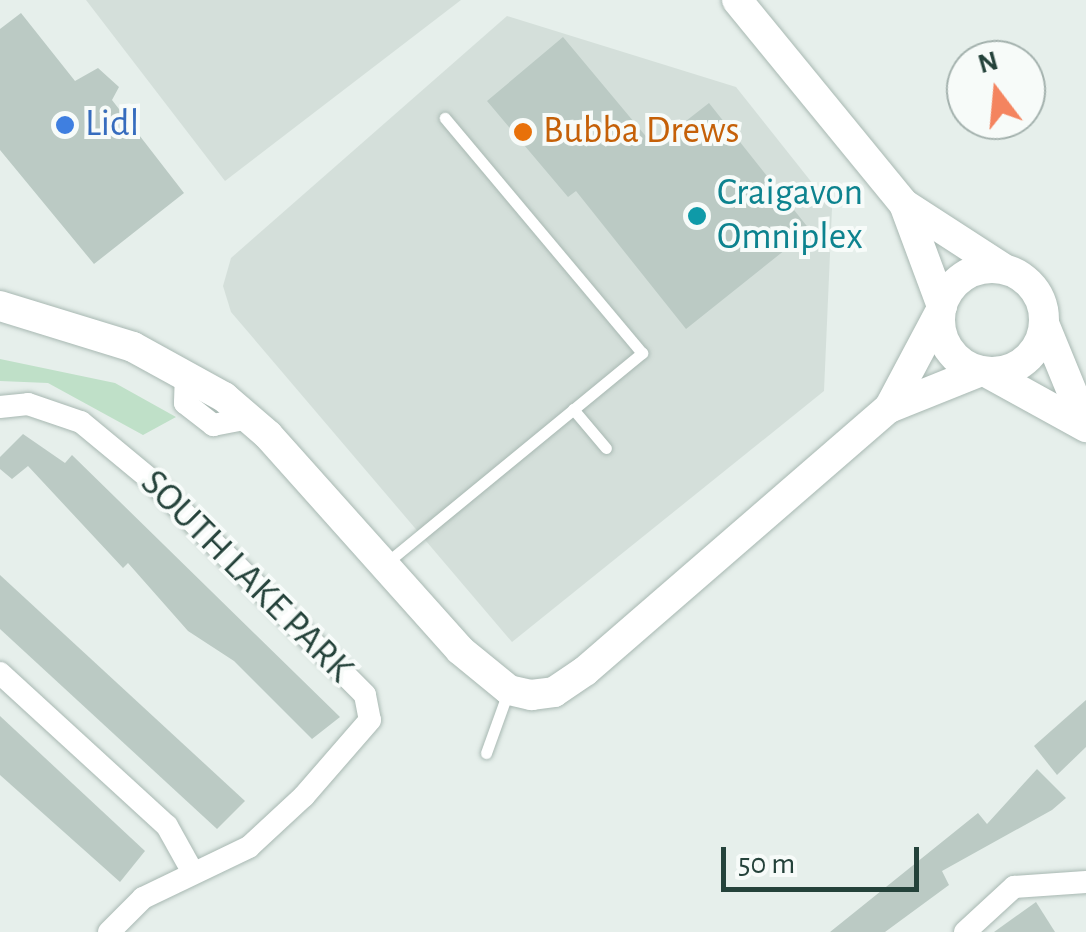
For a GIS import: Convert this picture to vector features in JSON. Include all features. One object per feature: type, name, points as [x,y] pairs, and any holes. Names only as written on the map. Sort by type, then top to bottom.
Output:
[{"type":"street","points":[[745,10],[904,204],[1034,288],[1045,326],[1086,427]]},
{"type":"street","points":[[904,204],[953,356],[1086,427]]},
{"type":"street","points":[[888,408],[962,276],[1001,267]]},
{"type":"street","points":[[0,306],[186,373],[249,418],[460,650],[509,690],[554,692],[585,671],[888,408],[1026,361],[1045,326]]},
{"type":"street","name":"SOUTH LAKE PARK","points":[[0,407],[28,404],[81,422],[151,480],[365,695],[370,720],[304,796],[249,847],[192,871],[144,898],[109,932]]},
{"type":"street","points":[[0,673],[168,826],[192,871]]},
{"type":"street","points":[[964,932],[1014,887],[1086,882]]},
{"type":"lane","points":[[385,564],[642,353],[445,118]]},
{"type":"lane","points":[[574,408],[606,448]]},
{"type":"lane","points":[[486,754],[509,690]]},
{"type":"shaded area","points":[[86,0],[461,0],[225,181]]},
{"type":"shaded area","points":[[507,16],[736,87],[832,208],[824,391],[512,642],[231,312],[223,286],[231,258]]},
{"type":"green space","points":[[0,359],[115,383],[176,417],[143,435],[48,383],[0,381]]},
{"type":"building","name":"Lidl","points":[[21,13],[75,81],[98,68],[119,87],[112,100],[184,193],[94,264],[0,150],[0,29]]},
{"type":"building","name":"Craigavon Omniplex","points":[[563,37],[654,146],[709,103],[810,230],[686,329],[576,191],[568,197],[487,101]]},
{"type":"building","points":[[23,434],[65,463],[72,455],[340,717],[312,739],[234,661],[188,631],[128,563],[123,568],[28,466],[12,479],[0,469],[0,457]]},
{"type":"building","points":[[0,575],[245,801],[217,829],[0,629]]},
{"type":"building","points":[[1086,700],[1086,747],[1057,775],[1034,746]]},
{"type":"building","points":[[0,716],[145,851],[120,882],[0,775]]},
{"type":"building","points":[[1037,769],[1066,798],[1052,810],[942,871],[949,885],[885,932],[830,932],[978,813],[987,824]]},
{"type":"building","points":[[1036,902],[1055,932],[994,932]]},
{"type":"place","name":"Lidl","points":[[65,125]]},
{"type":"place","name":"Bubba Drews","points":[[523,132]]},
{"type":"place","name":"Craigavon Omniplex","points":[[697,216]]}]
